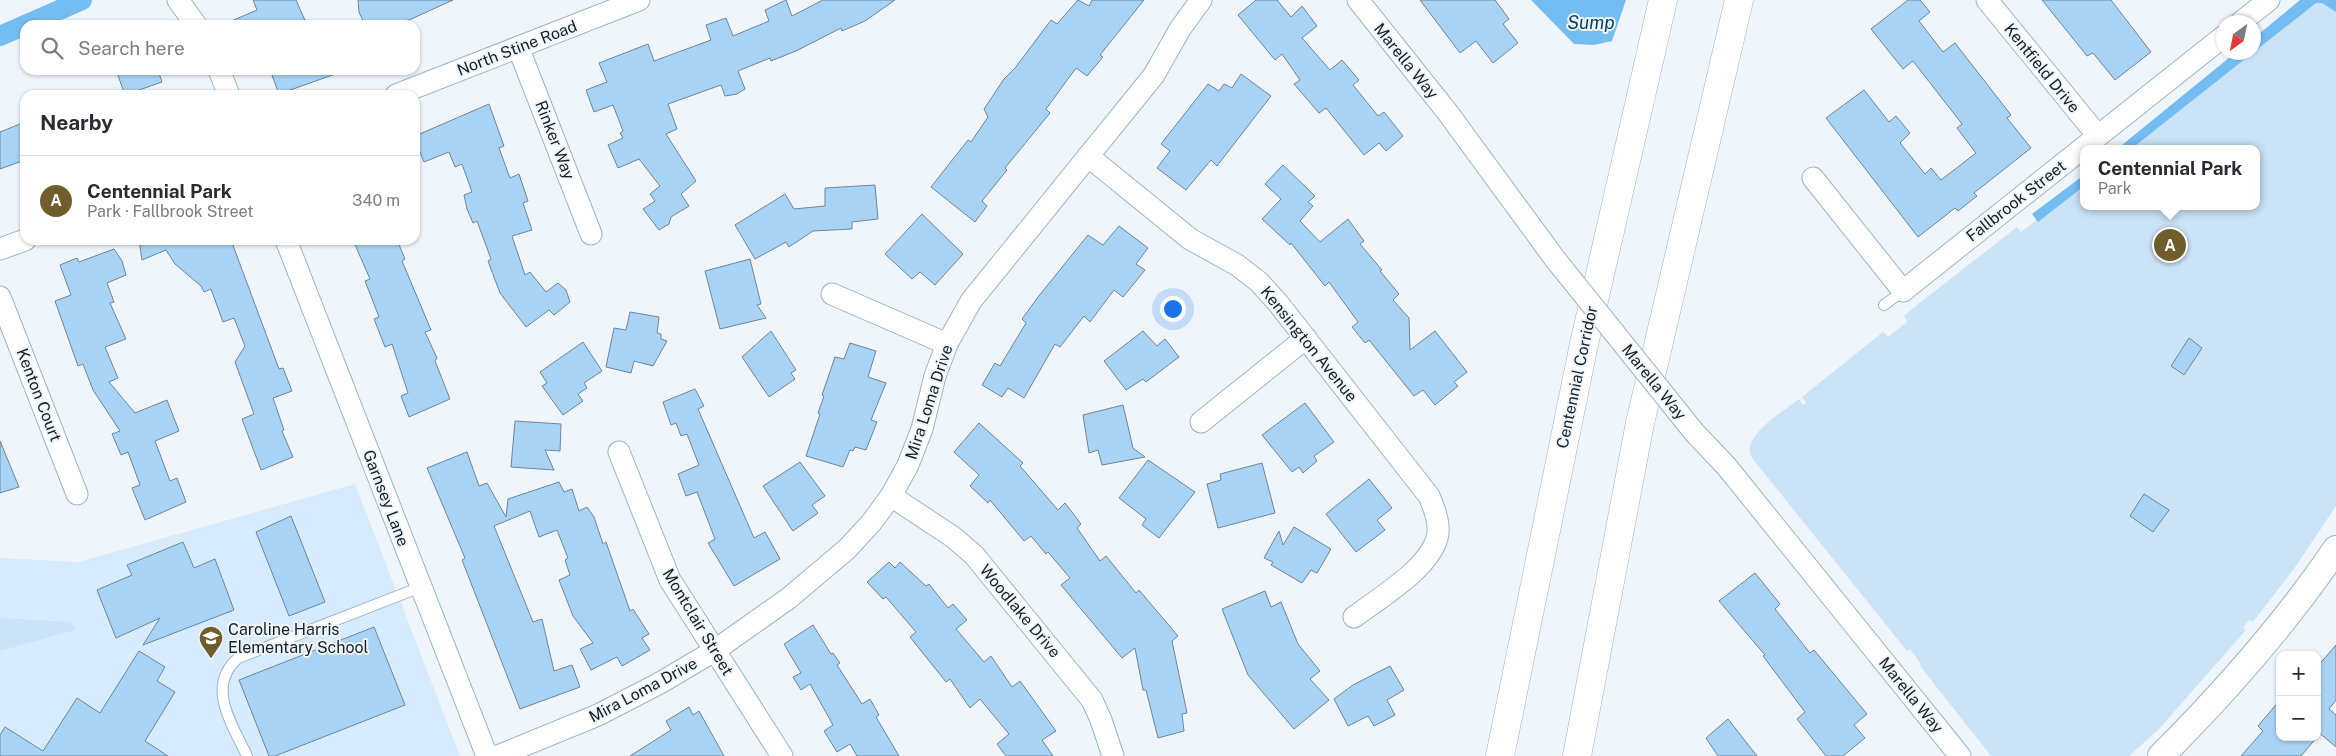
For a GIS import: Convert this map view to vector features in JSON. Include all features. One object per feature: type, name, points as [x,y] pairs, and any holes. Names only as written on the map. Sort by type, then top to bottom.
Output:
[{"type":"highway","name":"Centennial Corridor","points":[[1500,756],[1582,354],[1663,0]]},
{"type":"highway","points":[[1577,756],[1640,422],[1739,0]]},
{"type":"street","points":[[178,0],[192,20]]},
{"type":"street","name":"North Stine Road","points":[[409,90],[639,0]]},
{"type":"street","name":"Mira Loma Drive","points":[[498,756],[598,715],[660,683],[714,651],[789,598],[846,549],[871,523],[891,496],[908,465],[922,429],[935,376],[947,344],[971,301],[1154,75],[1180,29],[1200,0]]},
{"type":"street","name":"Marella Way","points":[[1358,0],[1448,113],[1555,259],[1694,432],[1727,467],[1960,756]]},
{"type":"street","name":"Kentfield Drive","points":[[1987,0],[2098,136]]},
{"type":"street","points":[[2250,15],[2269,0]]},
{"type":"street","name":"Fallbrook Street","points":[[2087,145],[2216,42]]},
{"type":"street","name":"Rinker Way","points":[[518,47],[591,234]]},
{"type":"street","points":[[221,75],[227,90]]},
{"type":"street","name":"Fallbrook Street","points":[[1903,291],[2080,150]]},
{"type":"street","name":"Kensington Avenue","points":[[1088,156],[1190,238],[1237,265],[1259,282],[1306,338],[1429,496],[1437,519],[1438,534],[1422,563],[1354,616]]},
{"type":"street","points":[[1813,178],[1903,291]]},
{"type":"street","points":[[0,249],[20,242]]},
{"type":"street","name":"Garnsey Lane","points":[[288,245],[487,756]]},
{"type":"street","points":[[832,294],[947,344]]},
{"type":"street","name":"Kenton Court","points":[[0,297],[77,494]]},
{"type":"street","points":[[1201,422],[1306,338]]},
{"type":"street","name":"Montclair Street","points":[[619,452],[670,580],[782,756]]},
{"type":"street","name":"Woodlake Drive","points":[[891,496],[953,536],[974,555],[1092,700],[1113,756]]},
{"type":"street","points":[[2161,756],[2252,660],[2295,607],[2336,549]]},
{"type":"lane","points":[[1884,305],[1903,291]]},
{"type":"lane","points":[[247,756],[222,699],[224,680],[233,663],[238,658],[421,587]]},
{"type":"shaded area","name":"Sump","points":[[1531,0],[1626,0],[1612,41],[1594,45],[1574,44]]},
{"type":"shaded area","points":[[2300,0],[2336,0],[2336,12],[2322,3],[2316,3],[2261,46],[2261,32]]},
{"type":"shaded area","points":[[2313,0],[2325,0],[2336,7],[2336,506],[2296,566],[2253,622],[2249,620],[2243,628],[2246,630],[2159,729],[2129,756],[1991,756],[1920,666],[1921,664],[1910,649],[1907,651],[1752,458],[1750,450],[1752,441],[1765,425],[1799,399],[1803,405],[1806,402],[1802,397],[1883,332],[1888,337],[1907,322],[1904,316],[2017,227],[2021,232],[2080,185],[2080,210],[2260,210],[2260,145],[2130,145],[2243,60],[2261,60],[2261,46]]},
{"type":"shaded area","points":[[2226,60],[2244,60],[2136,145],[2122,145]]},
{"type":"shaded area","points":[[2080,178],[2080,189],[2038,222],[2032,214]]},
{"type":"shaded area","name":"Caroline Harris Elementary School","points":[[355,484],[460,756],[0,756],[0,558],[79,562]]},
{"type":"shaded area","points":[[0,618],[73,622],[75,630],[0,651]]},
{"type":"building","points":[[253,0],[296,0],[305,20],[234,20],[257,10]]},
{"type":"building","points":[[358,0],[453,0],[409,20],[363,20],[359,12]]},
{"type":"building","points":[[786,0],[792,16],[823,0],[895,0],[865,21],[842,31],[841,28],[796,51],[771,61],[770,58],[738,71],[745,89],[737,94],[725,96],[721,85],[668,104],[677,129],[666,134],[696,181],[681,194],[689,206],[671,217],[669,224],[659,230],[643,209],[655,201],[650,194],[660,186],[639,159],[618,168],[608,145],[623,138],[620,133],[623,131],[613,105],[594,112],[586,90],[607,82],[599,63],[648,44],[654,61],[711,40],[706,25],[726,18],[733,36],[769,21],[765,10]]},
{"type":"building","points":[[1078,0],[1089,6],[1092,0],[1144,0],[1100,55],[1103,57],[1087,76],[1076,68],[1046,109],[1050,113],[1005,168],[1007,170],[982,201],[987,206],[975,222],[931,187],[968,140],[971,142],[988,117],[984,109],[1004,79],[1015,68],[1051,20],[1057,24]]},
{"type":"building","points":[[1256,0],[1277,0],[1291,17],[1302,6],[1317,26],[1302,38],[1330,70],[1342,60],[1359,80],[1353,85],[1378,116],[1384,112],[1403,136],[1386,151],[1379,143],[1364,155],[1326,108],[1319,113],[1294,84],[1300,80],[1282,54],[1275,60],[1238,15]]},
{"type":"building","points":[[1420,0],[1495,0],[1509,19],[1503,24],[1518,43],[1493,63],[1476,41],[1460,53]]},
{"type":"building","points":[[1908,0],[1920,0],[1930,12],[1919,21],[1943,52],[1955,43],[2011,115],[2007,118],[2031,148],[1974,193],[1977,196],[1958,211],[1955,208],[1918,237],[1826,118],[1864,90],[1889,122],[1896,116],[1910,133],[1900,143],[1925,174],[1931,168],[1941,180],[1976,153],[1957,128],[1962,124],[1913,61],[1903,69],[1871,29]]},
{"type":"building","points":[[2042,0],[2111,0],[2151,52],[2115,80],[2093,53],[2087,56]]},
{"type":"building","points":[[1241,74],[1271,96],[1217,166],[1211,160],[1186,190],[1157,168],[1170,151],[1161,144],[1208,84],[1219,91],[1224,84],[1232,88]]},
{"type":"building","points":[[118,75],[160,75],[162,82],[139,90],[123,90]]},
{"type":"building","points":[[272,75],[333,75],[290,90],[278,90]]},
{"type":"building","points":[[489,104],[504,146],[499,148],[510,178],[519,174],[528,201],[523,203],[532,230],[512,236],[525,275],[530,272],[546,292],[558,283],[566,290],[570,302],[554,315],[549,310],[526,327],[500,293],[488,261],[491,259],[477,221],[473,223],[467,209],[464,195],[472,192],[462,164],[455,167],[449,152],[424,162],[420,152],[420,134]]},
{"type":"building","points":[[20,124],[20,162],[0,169],[0,132]]},
{"type":"building","points":[[1283,165],[1315,196],[1308,202],[1313,206],[1300,221],[1320,242],[1348,219],[1364,241],[1360,244],[1399,294],[1393,300],[1409,318],[1410,350],[1435,331],[1467,372],[1454,382],[1458,386],[1435,405],[1423,390],[1414,396],[1369,340],[1365,343],[1352,327],[1358,322],[1329,282],[1325,286],[1291,243],[1290,245],[1262,219],[1281,199],[1265,184]]},
{"type":"building","points":[[875,185],[878,219],[852,222],[852,229],[813,231],[789,247],[786,242],[755,259],[735,225],[785,194],[794,209],[825,206],[825,188]]},
{"type":"building","points":[[922,214],[963,254],[935,285],[920,272],[912,279],[885,254]]},
{"type":"building","points":[[1119,226],[1148,248],[1136,264],[1145,270],[1123,297],[1114,290],[1090,322],[1084,316],[1060,347],[1055,344],[1024,398],[1008,388],[1002,397],[982,385],[995,363],[1000,366],[1026,323],[1022,319],[1088,235],[1103,245]]},
{"type":"building","points":[[140,245],[233,245],[279,369],[283,368],[292,391],[273,398],[284,430],[282,431],[293,457],[261,470],[242,419],[254,414],[235,362],[245,346],[234,318],[223,322],[211,289],[204,292],[201,286],[175,264],[166,250],[142,260]]},
{"type":"building","points":[[355,245],[399,245],[405,259],[402,261],[431,330],[425,332],[437,358],[435,361],[450,399],[409,417],[401,396],[408,393],[392,344],[385,347],[374,319],[379,317],[365,281],[370,279]]},
{"type":"building","points":[[114,249],[122,261],[126,275],[107,283],[114,302],[110,303],[126,339],[105,347],[118,378],[109,382],[135,413],[167,400],[179,431],[155,441],[170,481],[177,478],[186,502],[145,520],[132,488],[140,485],[128,452],[121,455],[112,434],[120,431],[93,390],[83,364],[78,366],[55,301],[71,295],[60,265],[77,258],[79,262]]},
{"type":"building","points":[[750,259],[761,304],[757,305],[766,318],[720,329],[705,271]]},
{"type":"building","points":[[630,312],[659,317],[657,333],[661,334],[661,339],[667,341],[653,366],[634,361],[631,373],[606,367],[614,328],[626,330]]},
{"type":"building","points":[[771,331],[796,370],[791,373],[795,379],[769,397],[742,357]]},
{"type":"building","points":[[1143,331],[1157,346],[1165,339],[1179,357],[1146,382],[1143,379],[1126,390],[1104,361]]},
{"type":"building","points":[[2189,338],[2202,348],[2184,375],[2171,366]]},
{"type":"building","points":[[583,342],[602,371],[584,383],[587,388],[578,394],[583,401],[563,415],[542,386],[547,383],[540,372]]},
{"type":"building","points":[[850,343],[876,351],[868,377],[886,383],[871,420],[877,422],[866,450],[855,447],[853,451],[850,450],[843,467],[806,456],[820,414],[818,413],[824,396],[822,395],[835,357],[844,359]]},
{"type":"building","points":[[695,389],[704,406],[698,409],[754,538],[765,532],[780,559],[734,586],[708,543],[715,539],[697,492],[686,496],[678,474],[699,465],[687,434],[681,436],[676,423],[671,425],[663,402]]},
{"type":"building","points":[[1305,403],[1334,442],[1314,456],[1317,461],[1303,473],[1299,467],[1292,472],[1262,435]]},
{"type":"building","points":[[1123,405],[1133,448],[1145,457],[1102,465],[1098,450],[1089,453],[1083,415]]},
{"type":"building","points":[[515,421],[561,424],[560,451],[545,450],[554,470],[511,467]]},
{"type":"building","points":[[979,423],[1023,463],[1020,466],[1058,510],[1065,503],[1081,524],[1077,528],[1100,561],[1106,556],[1136,593],[1139,590],[1178,636],[1172,641],[1187,713],[1182,714],[1184,731],[1158,738],[1146,690],[1143,690],[1135,648],[1122,658],[1061,585],[1070,578],[1048,552],[1046,554],[1031,536],[1024,541],[990,500],[988,503],[970,486],[979,475],[954,452]]},
{"type":"building","points":[[0,441],[19,487],[0,493]]},
{"type":"building","points":[[467,452],[479,486],[487,483],[506,517],[508,499],[559,482],[564,492],[572,489],[579,511],[587,507],[594,517],[603,544],[606,542],[630,611],[633,609],[649,634],[642,638],[650,650],[622,666],[617,657],[591,670],[580,649],[593,643],[573,616],[559,580],[570,575],[565,560],[568,558],[557,530],[539,537],[530,511],[494,526],[533,622],[542,619],[554,671],[572,665],[580,687],[520,709],[462,560],[465,558],[427,468]]},
{"type":"building","points":[[1148,460],[1195,492],[1159,538],[1142,525],[1146,519],[1119,498]]},
{"type":"building","points":[[800,462],[825,496],[812,505],[818,513],[793,531],[763,486]]},
{"type":"building","points":[[1262,463],[1275,513],[1218,528],[1207,484],[1221,480],[1220,474]]},
{"type":"building","points":[[1369,479],[1392,508],[1377,520],[1385,530],[1356,552],[1326,514]]},
{"type":"building","points":[[2144,494],[2169,510],[2153,532],[2130,516]]},
{"type":"building","points":[[291,516],[325,602],[289,616],[256,532]]},
{"type":"building","points":[[1294,527],[1331,549],[1317,573],[1311,570],[1302,583],[1271,565],[1273,562],[1264,558],[1279,531],[1283,545]]},
{"type":"building","points":[[183,542],[194,568],[215,559],[234,610],[143,645],[160,618],[116,638],[97,590],[132,575],[127,565]]},
{"type":"building","points":[[889,562],[895,568],[900,562],[926,586],[929,584],[948,608],[953,604],[967,620],[956,629],[984,662],[991,656],[1012,687],[1020,681],[1056,731],[1042,740],[1053,756],[1006,756],[997,744],[1009,734],[980,699],[970,708],[950,679],[946,682],[910,637],[916,632],[886,597],[883,599],[867,582]]},
{"type":"building","points":[[1755,573],[1780,604],[1775,609],[1810,653],[1814,650],[1867,714],[1854,725],[1865,738],[1843,756],[1826,756],[1797,719],[1805,712],[1763,656],[1765,655],[1719,601]]},
{"type":"building","points":[[1265,591],[1271,607],[1281,602],[1298,644],[1320,671],[1310,679],[1329,700],[1294,729],[1248,675],[1222,609]]},
{"type":"building","points":[[813,625],[831,654],[833,653],[840,663],[837,665],[862,704],[870,699],[879,715],[876,717],[899,756],[857,756],[850,744],[837,752],[824,731],[833,725],[810,684],[801,690],[793,677],[801,673],[784,644]]},
{"type":"building","points":[[374,627],[405,705],[275,756],[269,756],[239,680]]},
{"type":"building","points":[[2336,645],[2336,700],[2329,709],[2336,715],[2336,747],[2321,734],[2321,662]]},
{"type":"building","points":[[139,651],[165,667],[157,681],[175,692],[145,741],[168,756],[0,756],[0,735],[5,727],[43,751],[77,698],[100,713]]},
{"type":"building","points":[[1390,666],[1404,690],[1387,700],[1395,715],[1374,726],[1368,716],[1348,726],[1334,699],[1353,685]]},
{"type":"building","points":[[2276,705],[2276,741],[2314,741],[2301,756],[2241,756],[2263,731],[2258,726]]},
{"type":"building","points":[[689,707],[693,715],[699,711],[724,756],[630,756],[671,730],[666,721]]},
{"type":"building","points":[[1728,719],[1757,756],[1718,756],[1706,738]]},
{"type":"waterway","points":[[36,20],[82,0]]},
{"type":"waterway","points":[[0,36],[20,27]]},
{"type":"place","name":"Centennial Park","points":[[2170,245]]},
{"type":"place","name":"Caroline Harris Elementary School","points":[[211,659]]}]
